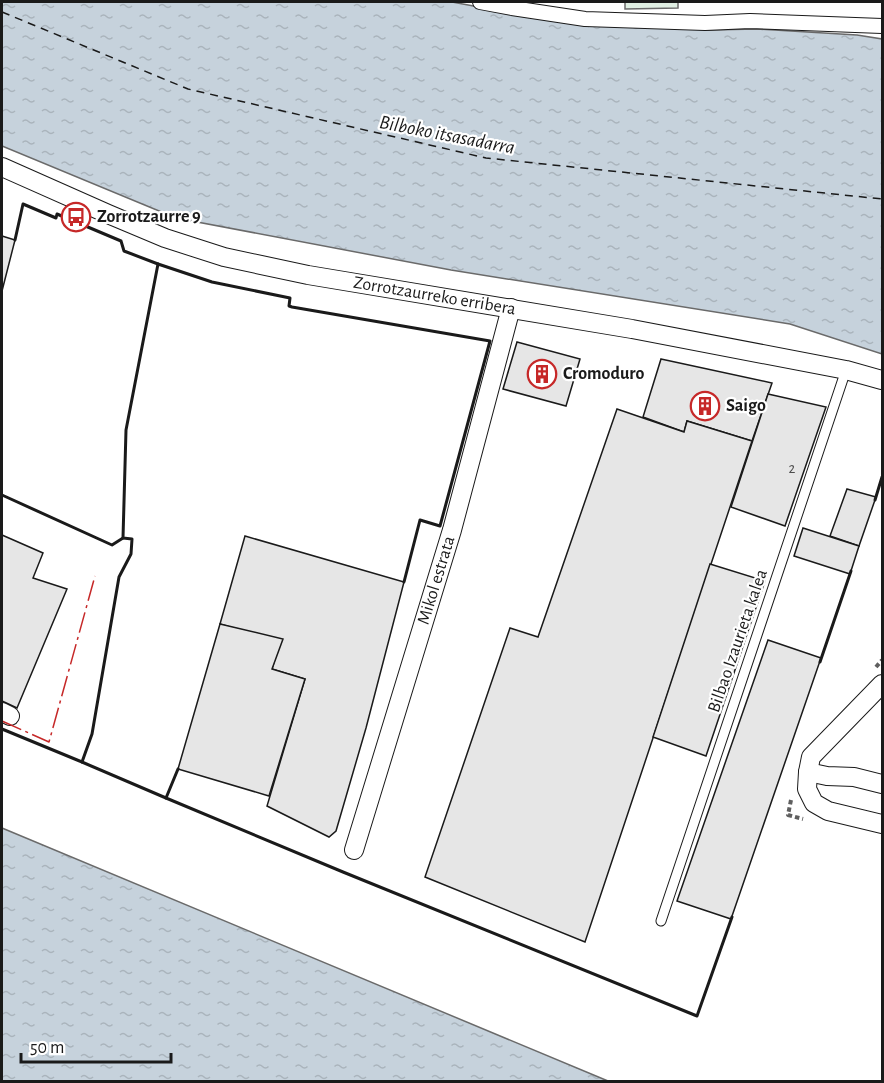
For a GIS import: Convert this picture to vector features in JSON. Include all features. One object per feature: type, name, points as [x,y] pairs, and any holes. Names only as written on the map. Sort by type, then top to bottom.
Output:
[{"type":"street","points":[[480,2],[585,20],[705,23],[750,21],[882,26]]},
{"type":"street","name":"Zorrotzaurreko erribera","points":[[2,167],[165,238],[224,256],[308,275],[632,329],[846,370],[882,380]]},
{"type":"street","name":"Mikol estrata","points":[[354,850],[452,530],[512,308]]},
{"type":"street","points":[[882,684],[811,757],[807,789],[814,803],[828,810],[882,824]]},
{"type":"street","points":[[808,772],[827,776],[854,777],[882,784]]},
{"type":"lane","name":"Bilbao Izaurieta kalea","points":[[661,921],[846,370]]},
{"type":"green space","points":[[625,2],[678,2],[678,8],[625,9]]},
{"type":"water","name":"Bilboko itsasadarra","points":[[2,2],[452,2],[544,19],[655,22],[709,30],[757,29],[857,35],[882,39],[882,354],[790,324],[451,270],[176,218],[2,146]]},
{"type":"water","points":[[2,828],[608,1081],[2,1081]]},
{"type":"building","points":[[2,236],[15,240],[2,291]]},
{"type":"building","name":"Cromoduro","points":[[517,342],[580,359],[566,406],[503,389]]},
{"type":"building","name":"Saigo","points":[[661,359],[772,383],[752,441],[687,421],[684,432],[643,417]]},
{"type":"building","points":[[768,394],[826,407],[785,526],[731,507]]},
{"type":"building","points":[[617,409],[684,432],[687,421],[752,441],[585,942],[425,877],[510,628],[538,637]]},
{"type":"building","points":[[847,489],[876,497],[859,546],[830,536]]},
{"type":"building","points":[[803,528],[859,546],[850,574],[794,556]]},
{"type":"building","points":[[2,535],[43,553],[33,578],[67,589],[17,708],[2,701]]},
{"type":"building","points":[[245,536],[404,582],[366,728],[336,831],[329,837],[267,806],[305,679],[272,669],[280,642],[220,624]]},
{"type":"building","points":[[710,564],[765,581],[706,756],[653,737]]},
{"type":"building","points":[[220,624],[283,639],[272,669],[305,679],[269,796],[178,769]]},
{"type":"building","points":[[768,640],[821,658],[731,919],[677,901]]},
{"type":"ferry route","points":[[2,12],[188,89],[486,158],[882,199]]},
{"type":"wall","points":[[15,240],[23,204],[56,218],[57,214],[121,241],[124,251],[158,264]]},
{"type":"wall","points":[[178,769],[166,798],[82,762],[92,734],[119,577],[131,554],[132,539],[123,538],[126,430],[158,264],[212,282],[290,298],[289,306],[292,307],[490,341],[440,526],[420,520],[404,582]]},
{"type":"wall","points":[[875,500],[882,477]]},
{"type":"wall","points":[[2,495],[112,545],[123,538]]},
{"type":"wall","points":[[820,662],[851,571]]},
{"type":"wall","points":[[2,729],[82,762]]},
{"type":"wall","points":[[166,798],[697,1016],[732,917]]},
{"type":"power","points":[[2,721],[49,742],[95,576]]},
{"type":"place","name":"Zorrotzaurre 9","points":[[76,217]]},
{"type":"place","name":"Cromoduro","points":[[542,374]]},
{"type":"place","name":"Saigo","points":[[705,406]]}]
